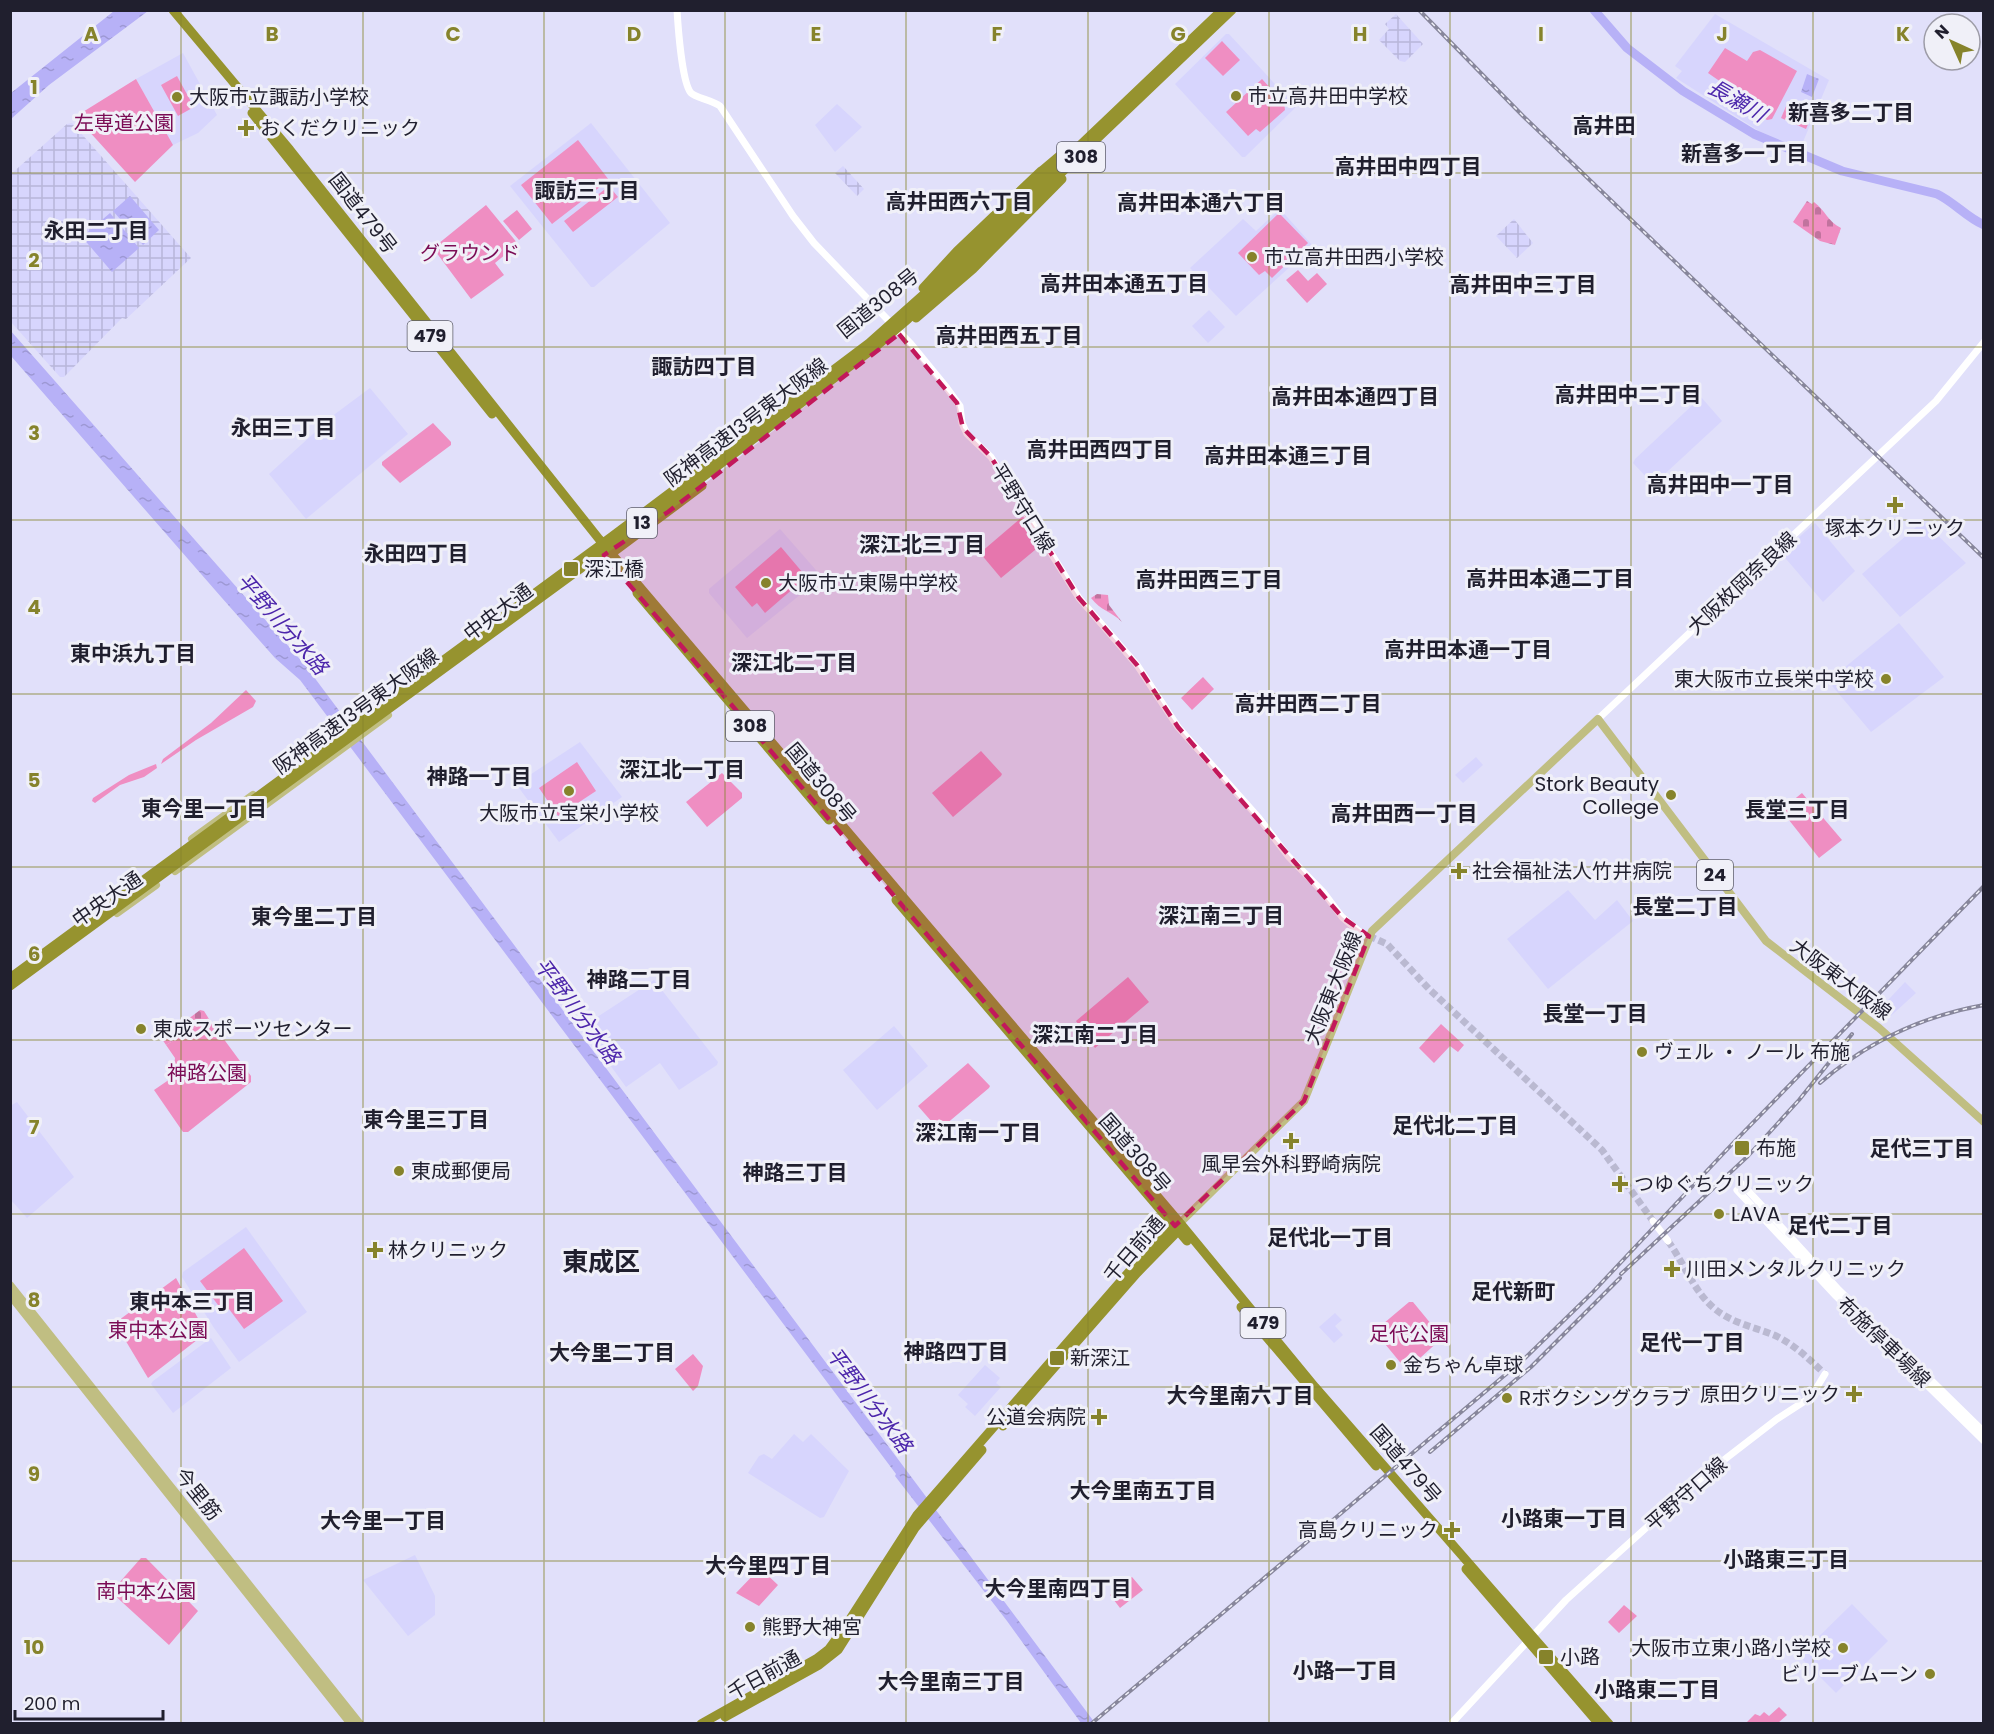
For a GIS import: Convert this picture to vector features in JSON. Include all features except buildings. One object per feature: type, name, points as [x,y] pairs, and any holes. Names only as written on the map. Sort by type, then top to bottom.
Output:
[{"type":"highway","name":"国道479号","points":[[165,10],[268,128]]},
{"type":"highway","name":"国道479号","points":[[173,10],[596,541],[611,554]]},
{"type":"highway","name":"国道308号","points":[[1178,1227],[596,541],[763,419],[916,298],[1214,10]]},
{"type":"highway","name":"阪神高速13号東大阪線","points":[[10,976],[601,545],[868,343],[924,294],[1222,10]]},
{"type":"highway","name":"阪神高速13号東大阪線","points":[[10,988],[595,558],[822,388],[908,319],[1232,10]]},
{"type":"highway","name":"国道308号","points":[[1178,1227],[611,554],[899,334],[1071,167],[1240,10]]},
{"type":"highway","points":[[868,343],[1006,204],[1070,147]]},
{"type":"highway","points":[[822,388],[931,307],[1040,204],[1071,167]]},
{"type":"highway","points":[[916,298],[918,289],[947,257],[1013,191],[1041,171]]},
{"type":"highway","name":"国道479号","points":[[1178,1227],[1531,1638],[1609,1724]]},
{"type":"highway","name":"千日前通","points":[[701,1724],[816,1659],[829,1648],[846,1627],[923,1513],[1178,1227]]},
{"type":"highway","name":"千日前通","points":[[713,1724],[793,1680],[834,1654],[923,1513]]},
{"type":"highway","name":"国道479号","points":[[1531,1638],[1599,1724]]},
{"type":"main road","name":"平野守口線","points":[[677,10],[683,68],[689,90],[695,96],[711,99],[720,106],[793,216],[814,243],[947,388],[960,406],[962,423],[967,434],[991,457],[1079,598],[1137,665],[1178,727],[1259,818],[1281,848],[1324,893],[1342,917],[1361,933],[1369,936]]},
{"type":"main road","name":"大阪枚岡奈良線","points":[[1598,719],[1936,401],[1983,342]]},
{"type":"main road","name":"中央大通","points":[[10,976],[223,815],[350,725],[763,419]]},
{"type":"main road","name":"中央大通","points":[[10,988],[359,737],[772,430]]},
{"type":"main road","name":"大阪東大阪線","points":[[1178,1227],[1305,1101],[1369,936],[1598,719],[1766,941],[1880,1028],[1983,1122]]},
{"type":"main road","name":"布施停車場線","points":[[1983,1432],[1839,1290],[1740,1187],[1836,1296],[1983,1441]]},
{"type":"main road","points":[[1653,1221],[1668,1241]]},
{"type":"main road","name":"今里筋","points":[[10,1285],[360,1724]]},
{"type":"main road","name":"今里筋","points":[[10,1295],[351,1724]]},
{"type":"main road","name":"平野守口線","points":[[1450,1724],[1566,1600],[1707,1473],[1786,1412],[1811,1397],[1825,1374]]},
{"type":"highlighted area","points":[[899,334],[957,403],[963,428],[991,457],[1079,598],[1137,665],[1178,727],[1342,917],[1369,936],[1304,1101],[1175,1226],[604,555],[668,512]]},
{"type":"shaded area","points":[[1396,14],[1423,44],[1405,62],[1400,61],[1379,40],[1389,29],[1385,24]]},
{"type":"shaded area","points":[[1715,14],[1829,80],[1800,149],[1759,131],[1676,78],[1682,71],[1675,66]]},
{"type":"shaded area","name":"市立高井田中学校","points":[[1226,34],[1229,34],[1296,107],[1245,157],[1242,157],[1175,84]]},
{"type":"shaded area","name":"大阪市立諏訪小学校","points":[[183,53],[217,115],[198,133],[173,145],[136,79]]},
{"type":"shaded area","points":[[837,104],[862,127],[835,152],[815,125]]},
{"type":"shaded area","points":[[72,123],[191,258],[126,319],[122,318],[64,377],[60,377],[11,322],[10,175],[67,124]]},
{"type":"shaded area","points":[[591,123],[670,223],[594,287],[591,287],[510,186]]},
{"type":"shaded area","points":[[843,166],[864,189],[857,196],[835,173]]},
{"type":"shaded area","name":"市立高井田西小学校","points":[[1280,209],[1313,246],[1236,316],[1190,268],[1243,219],[1256,231]]},
{"type":"shaded area","points":[[1514,219],[1533,243],[1517,258],[1496,236]]},
{"type":"shaded area","points":[[1209,310],[1225,327],[1208,343],[1192,326]]},
{"type":"shaded area","points":[[370,388],[408,434],[306,519],[269,474],[335,414]]},
{"type":"shaded area","points":[[1701,397],[1722,421],[1655,483],[1652,483],[1633,463],[1635,459]]},
{"type":"shaded area","points":[[1923,521],[1966,563],[1900,617],[1862,574]]},
{"type":"shaded area","points":[[1815,523],[1855,571],[1823,602],[1781,553]]},
{"type":"shaded area","name":"大阪市立東陽中学校","points":[[780,529],[822,577],[747,638],[709,593],[709,589]]},
{"type":"shaded area","name":"東大阪市立長栄中学校","points":[[1899,623],[1944,677],[1871,732],[1828,681]]},
{"type":"shaded area","name":"大阪市立宝栄小学校","points":[[580,742],[622,797],[559,842],[516,784]]},
{"type":"shaded area","points":[[1476,757],[1483,765],[1463,783],[1455,775]]},
{"type":"shaded area","points":[[1568,890],[1595,920],[1617,900],[1633,921],[1548,989],[1507,939]]},
{"type":"shaded area","points":[[654,980],[718,1062],[717,1065],[679,1090],[660,1063],[626,1087],[584,1029],[585,1025]]},
{"type":"shaded area","points":[[1905,982],[1916,993],[1883,1023],[1874,1015]]},
{"type":"shaded area","points":[[894,1026],[928,1066],[877,1110],[843,1070]]},
{"type":"shaded area","points":[[17,1102],[74,1177],[27,1218],[11,1200],[10,1106]]},
{"type":"shaded area","points":[[246,1227],[307,1312],[239,1362],[214,1328],[182,1277],[183,1272]]},
{"type":"shaded area","points":[[1335,1313],[1342,1320],[1335,1326],[1343,1335],[1334,1343],[1319,1327]]},
{"type":"shaded area","points":[[211,1338],[231,1368],[173,1413],[151,1384]]},
{"type":"shaded area","points":[[985,1365],[1000,1378],[996,1383],[1001,1387],[975,1416],[965,1407],[968,1404],[958,1395]]},
{"type":"shaded area","points":[[794,1434],[803,1442],[811,1434],[849,1471],[824,1517],[820,1518],[748,1473],[759,1456],[764,1454],[772,1459]]},
{"type":"shaded area","points":[[415,1555],[435,1596],[435,1615],[408,1636],[363,1580]]},
{"type":"shaded area","name":"大阪市立東小路小学校","points":[[1852,1604],[1888,1641],[1836,1693],[1799,1656]]},
{"type":"green space","points":[[1222,41],[1240,60],[1223,76],[1205,58]]},
{"type":"green space","points":[[1725,48],[1747,61],[1753,52],[1760,50],[1797,71],[1772,119],[1767,120],[1718,87],[1721,82],[1708,73]]},
{"type":"green space","points":[[177,76],[194,107],[178,116],[161,85]]},
{"type":"green space","name":"左専道公園","points":[[136,79],[173,145],[135,182],[77,118],[78,115]]},
{"type":"green space","points":[[1262,79],[1284,103],[1285,110],[1260,132],[1256,129],[1248,136],[1226,112]]},
{"type":"green space","points":[[1787,104],[1812,115],[1806,129],[1781,118]]},
{"type":"green space","points":[[578,140],[609,180],[552,224],[521,185]]},
{"type":"green space","points":[[609,186],[618,197],[573,232],[564,221]]},
{"type":"green space","points":[[1807,201],[1812,204],[1814,202],[1841,228],[1835,245],[1820,241],[1793,222]]},
{"type":"green space","name":"グラウンド","points":[[486,205],[518,244],[495,263],[504,275],[471,299],[433,248]]},
{"type":"green space","points":[[517,210],[532,229],[519,240],[503,221]]},
{"type":"green space","points":[[1279,213],[1308,243],[1272,278],[1265,271],[1259,275],[1238,253]]},
{"type":"green space","points":[[1298,270],[1308,281],[1317,273],[1327,284],[1307,303],[1286,280]]},
{"type":"green space","points":[[433,423],[451,442],[451,445],[400,483],[382,465],[382,462]]},
{"type":"green space","points":[[1022,517],[1026,518],[1042,542],[1041,545],[1001,578],[980,553]]},
{"type":"green space","points":[[781,547],[803,573],[799,577],[802,581],[765,613],[757,603],[752,607],[735,587]]},
{"type":"green space","points":[[1097,594],[1108,595],[1109,605],[1122,622],[1091,598]]},
{"type":"green space","points":[[1203,677],[1214,689],[1192,710],[1181,698]]},
{"type":"green space","points":[[246,690],[256,701],[253,707],[196,740],[161,764],[163,759],[211,723]]},
{"type":"green space","points":[[981,751],[1002,774],[953,817],[932,793]]},
{"type":"green space","points":[[577,762],[596,791],[558,816],[539,788]]},
{"type":"green space","points":[[156,764],[157,768],[144,777],[120,785],[95,803],[92,801],[93,798],[129,775]]},
{"type":"green space","points":[[722,773],[742,793],[742,798],[707,827],[686,802]]},
{"type":"green space","points":[[1802,793],[1842,840],[1819,858],[1781,810]]},
{"type":"green space","points":[[1128,977],[1149,1002],[1095,1048],[1076,1021]]},
{"type":"green space","points":[[200,1010],[204,1011],[209,1019],[166,1045],[162,1039]]},
{"type":"green space","name":"神路公園","points":[[209,1019],[251,1076],[251,1082],[188,1132],[183,1132],[154,1090],[173,1077],[175,1058],[166,1045]]},
{"type":"green space","points":[[1441,1024],[1464,1045],[1458,1052],[1450,1046],[1434,1063],[1419,1048]]},
{"type":"green space","points":[[968,1063],[990,1086],[939,1130],[918,1106]]},
{"type":"green space","points":[[244,1248],[283,1301],[244,1329],[229,1309],[224,1313],[200,1281]]},
{"type":"green space","name":"東中本公園","points":[[176,1278],[206,1333],[148,1378],[115,1323]]},
{"type":"green space","name":"足代公園","points":[[1409,1302],[1413,1302],[1441,1336],[1441,1339],[1409,1368],[1404,1367],[1376,1333],[1377,1329]]},
{"type":"green space","points":[[693,1354],[703,1366],[698,1386],[693,1391],[675,1369]]},
{"type":"green space","name":"南中本公園","points":[[141,1558],[146,1558],[198,1611],[169,1645],[111,1592]]},
{"type":"green space","points":[[760,1568],[778,1585],[759,1606],[736,1593]]},
{"type":"green space","points":[[1132,1577],[1143,1590],[1120,1608],[1110,1595]]},
{"type":"green space","points":[[1624,1605],[1637,1616],[1619,1633],[1608,1622]]},
{"type":"green space","points":[[1779,1707],[1787,1715],[1778,1723],[1747,1722],[1755,1714],[1760,1716],[1764,1712],[1769,1716]]},
{"type":"water","points":[[114,11],[148,11],[49,85],[11,119],[11,93]]},
{"type":"water","points":[[1807,74],[1819,79],[1812,97],[1801,92]]},
{"type":"water","points":[[130,196],[159,230],[143,245],[113,211]]},
{"type":"water","points":[[110,213],[139,248],[112,272],[82,237]]},
{"type":"water","points":[[10,330],[305,665],[1095,1723],[1081,1723],[1007,1621],[895,1476],[896,1474],[300,680],[275,658],[11,356]]},
{"type":"waterway","name":"長瀬川","points":[[1594,10],[1627,48],[1683,91],[1754,134],[1842,171],[1937,194],[1984,225]]},
{"type":"tunnel","points":[[1369,936],[1387,944],[1429,989],[1602,1150],[1653,1221]]},
{"type":"tunnel","points":[[1668,1241],[1695,1286],[1715,1309],[1736,1321],[1774,1335],[1788,1343],[1825,1374]]},
{"type":"railway","points":[[1419,10],[1523,116],[1984,558]]},
{"type":"railway","points":[[1091,1724],[1524,1359],[1591,1294],[1735,1141],[1984,886]]},
{"type":"railway","points":[[1820,1083],[1857,1055],[1897,1033],[1939,1016],[1984,1005]]},
{"type":"railway","points":[[1621,1274],[1748,1156],[1799,1100],[1852,1034]]},
{"type":"railway","points":[[1430,1452],[1531,1367],[1620,1278]]},
{"type":"place","name":"市立高井田中学校","points":[[1236,96]]},
{"type":"place","name":"大阪市立諏訪小学校","points":[[177,97]]},
{"type":"place","name":"おくだクリニック","points":[[246,128]]},
{"type":"place","name":"市立高井田西小学校","points":[[1252,257]]},
{"type":"place","name":"塚本クリニック","points":[[1895,505]]},
{"type":"place","name":"深江橋","points":[[571,569]]},
{"type":"place","name":"大阪市立東陽中学校","points":[[766,583]]},
{"type":"place","name":"東大阪市立長栄中学校","points":[[1886,679]]},
{"type":"place","name":"大阪市立宝栄小学校","points":[[569,791]]},
{"type":"place","name":"Stork Beauty College","points":[[1671,795]]},
{"type":"place","name":"社会福祉法人竹井病院","points":[[1459,871]]},
{"type":"place","name":"東成スポーツセンター","points":[[141,1029]]},
{"type":"place","name":"ヴェル ・ ノール 布施","points":[[1642,1052]]},
{"type":"place","name":"風早会外科野崎病院","points":[[1291,1141]]},
{"type":"place","name":"布施","points":[[1742,1148]]},
{"type":"place","name":"東成郵便局","points":[[399,1171]]},
{"type":"place","name":"つゆぐちクリニック","points":[[1620,1184]]},
{"type":"place","name":"LAVA","points":[[1719,1214]]},
{"type":"place","name":"林クリニック","points":[[375,1250]]},
{"type":"place","name":"川田メンタルクリニック","points":[[1672,1269]]},
{"type":"place","name":"新深江","points":[[1057,1358]]},
{"type":"place","name":"金ちゃん卓球","points":[[1391,1365]]},
{"type":"place","name":"原田クリニック","points":[[1854,1394]]},
{"type":"place","name":"Rボクシングクラブ","points":[[1507,1398]]},
{"type":"place","name":"公道会病院","points":[[1099,1417]]},
{"type":"place","name":"高島クリニック","points":[[1452,1530]]},
{"type":"place","name":"熊野大神宮","points":[[750,1627]]},
{"type":"place","name":"大阪市立東小路小学校","points":[[1843,1648]]},
{"type":"place","name":"小路","points":[[1546,1657]]},
{"type":"place","name":"ビリーブムーン","points":[[1930,1674]]},
{"type":"district","name":"新喜多二丁目","points":[[1851,113]]},
{"type":"district","name":"高井田","points":[[1604,126]]},
{"type":"district","name":"新喜多一丁目","points":[[1744,154]]},
{"type":"district","name":"高井田中四丁目","points":[[1408,167]]},
{"type":"district","name":"諏訪三丁目","points":[[587,191]]},
{"type":"district","name":"高井田西六丁目","points":[[959,202]]},
{"type":"district","name":"高井田本通六丁目","points":[[1201,203]]},
{"type":"district","name":"永田二丁目","points":[[96,231]]},
{"type":"district","name":"高井田本通五丁目","points":[[1124,284]]},
{"type":"district","name":"高井田中三丁目","points":[[1523,285]]},
{"type":"district","name":"高井田西五丁目","points":[[1009,336]]},
{"type":"district","name":"諏訪四丁目","points":[[704,367]]},
{"type":"district","name":"高井田中二丁目","points":[[1628,395]]},
{"type":"district","name":"高井田本通四丁目","points":[[1355,397]]},
{"type":"district","name":"永田三丁目","points":[[283,428]]},
{"type":"district","name":"高井田西四丁目","points":[[1100,450]]},
{"type":"district","name":"高井田本通三丁目","points":[[1288,456]]},
{"type":"district","name":"高井田中一丁目","points":[[1720,485]]},
{"type":"district","name":"深江北三丁目","points":[[922,545]]},
{"type":"district","name":"永田四丁目","points":[[416,554]]},
{"type":"district","name":"高井田本通二丁目","points":[[1550,579]]},
{"type":"district","name":"高井田西三丁目","points":[[1209,580]]},
{"type":"district","name":"高井田本通一丁目","points":[[1468,650]]},
{"type":"district","name":"東中浜九丁目","points":[[133,654]]},
{"type":"district","name":"深江北二丁目","points":[[794,663]]},
{"type":"district","name":"高井田西二丁目","points":[[1308,704]]},
{"type":"district","name":"深江北一丁目","points":[[682,770]]},
{"type":"district","name":"神路一丁目","points":[[479,777]]},
{"type":"district","name":"東今里一丁目","points":[[204,809]]},
{"type":"district","name":"長堂三丁目","points":[[1797,810]]},
{"type":"district","name":"高井田西一丁目","points":[[1404,814]]},
{"type":"district","name":"長堂二丁目","points":[[1685,907]]},
{"type":"district","name":"深江南三丁目","points":[[1221,916]]},
{"type":"district","name":"東今里二丁目","points":[[314,917]]},
{"type":"district","name":"神路二丁目","points":[[639,980]]},
{"type":"district","name":"長堂一丁目","points":[[1595,1014]]},
{"type":"district","name":"深江南二丁目","points":[[1095,1035]]},
{"type":"district","name":"東今里三丁目","points":[[426,1120]]},
{"type":"district","name":"足代北二丁目","points":[[1455,1126]]},
{"type":"district","name":"深江南一丁目","points":[[978,1133]]},
{"type":"district","name":"足代三丁目","points":[[1922,1149]]},
{"type":"district","name":"神路三丁目","points":[[795,1173]]},
{"type":"district","name":"足代二丁目","points":[[1840,1226]]},
{"type":"district","name":"足代北一丁目","points":[[1330,1238]]},
{"type":"district","name":"東成区","points":[[601,1262]]},
{"type":"district","name":"足代新町","points":[[1513,1292]]},
{"type":"district","name":"東中本三丁目","points":[[192,1302]]},
{"type":"district","name":"足代一丁目","points":[[1692,1343]]},
{"type":"district","name":"神路四丁目","points":[[956,1352]]},
{"type":"district","name":"大今里二丁目","points":[[612,1353]]},
{"type":"district","name":"大今里南六丁目","points":[[1240,1396]]},
{"type":"district","name":"大今里南五丁目","points":[[1143,1491]]},
{"type":"district","name":"小路東一丁目","points":[[1564,1519]]},
{"type":"district","name":"大今里一丁目","points":[[383,1521]]},
{"type":"district","name":"小路東三丁目","points":[[1786,1560]]},
{"type":"district","name":"大今里四丁目","points":[[768,1566]]},
{"type":"district","name":"大今里南四丁目","points":[[1058,1589]]},
{"type":"district","name":"小路一丁目","points":[[1345,1671]]},
{"type":"district","name":"大今里南三丁目","points":[[951,1682]]},
{"type":"district","name":"小路東二丁目","points":[[1657,1690]]},
{"type":"water label","name":"平野川分水路","points":[[282,624]]},
{"type":"water label","name":"平野川分水路","points":[[577,1011]]},
{"type":"water label","name":"平野川分水路","points":[[869,1400]]}]
